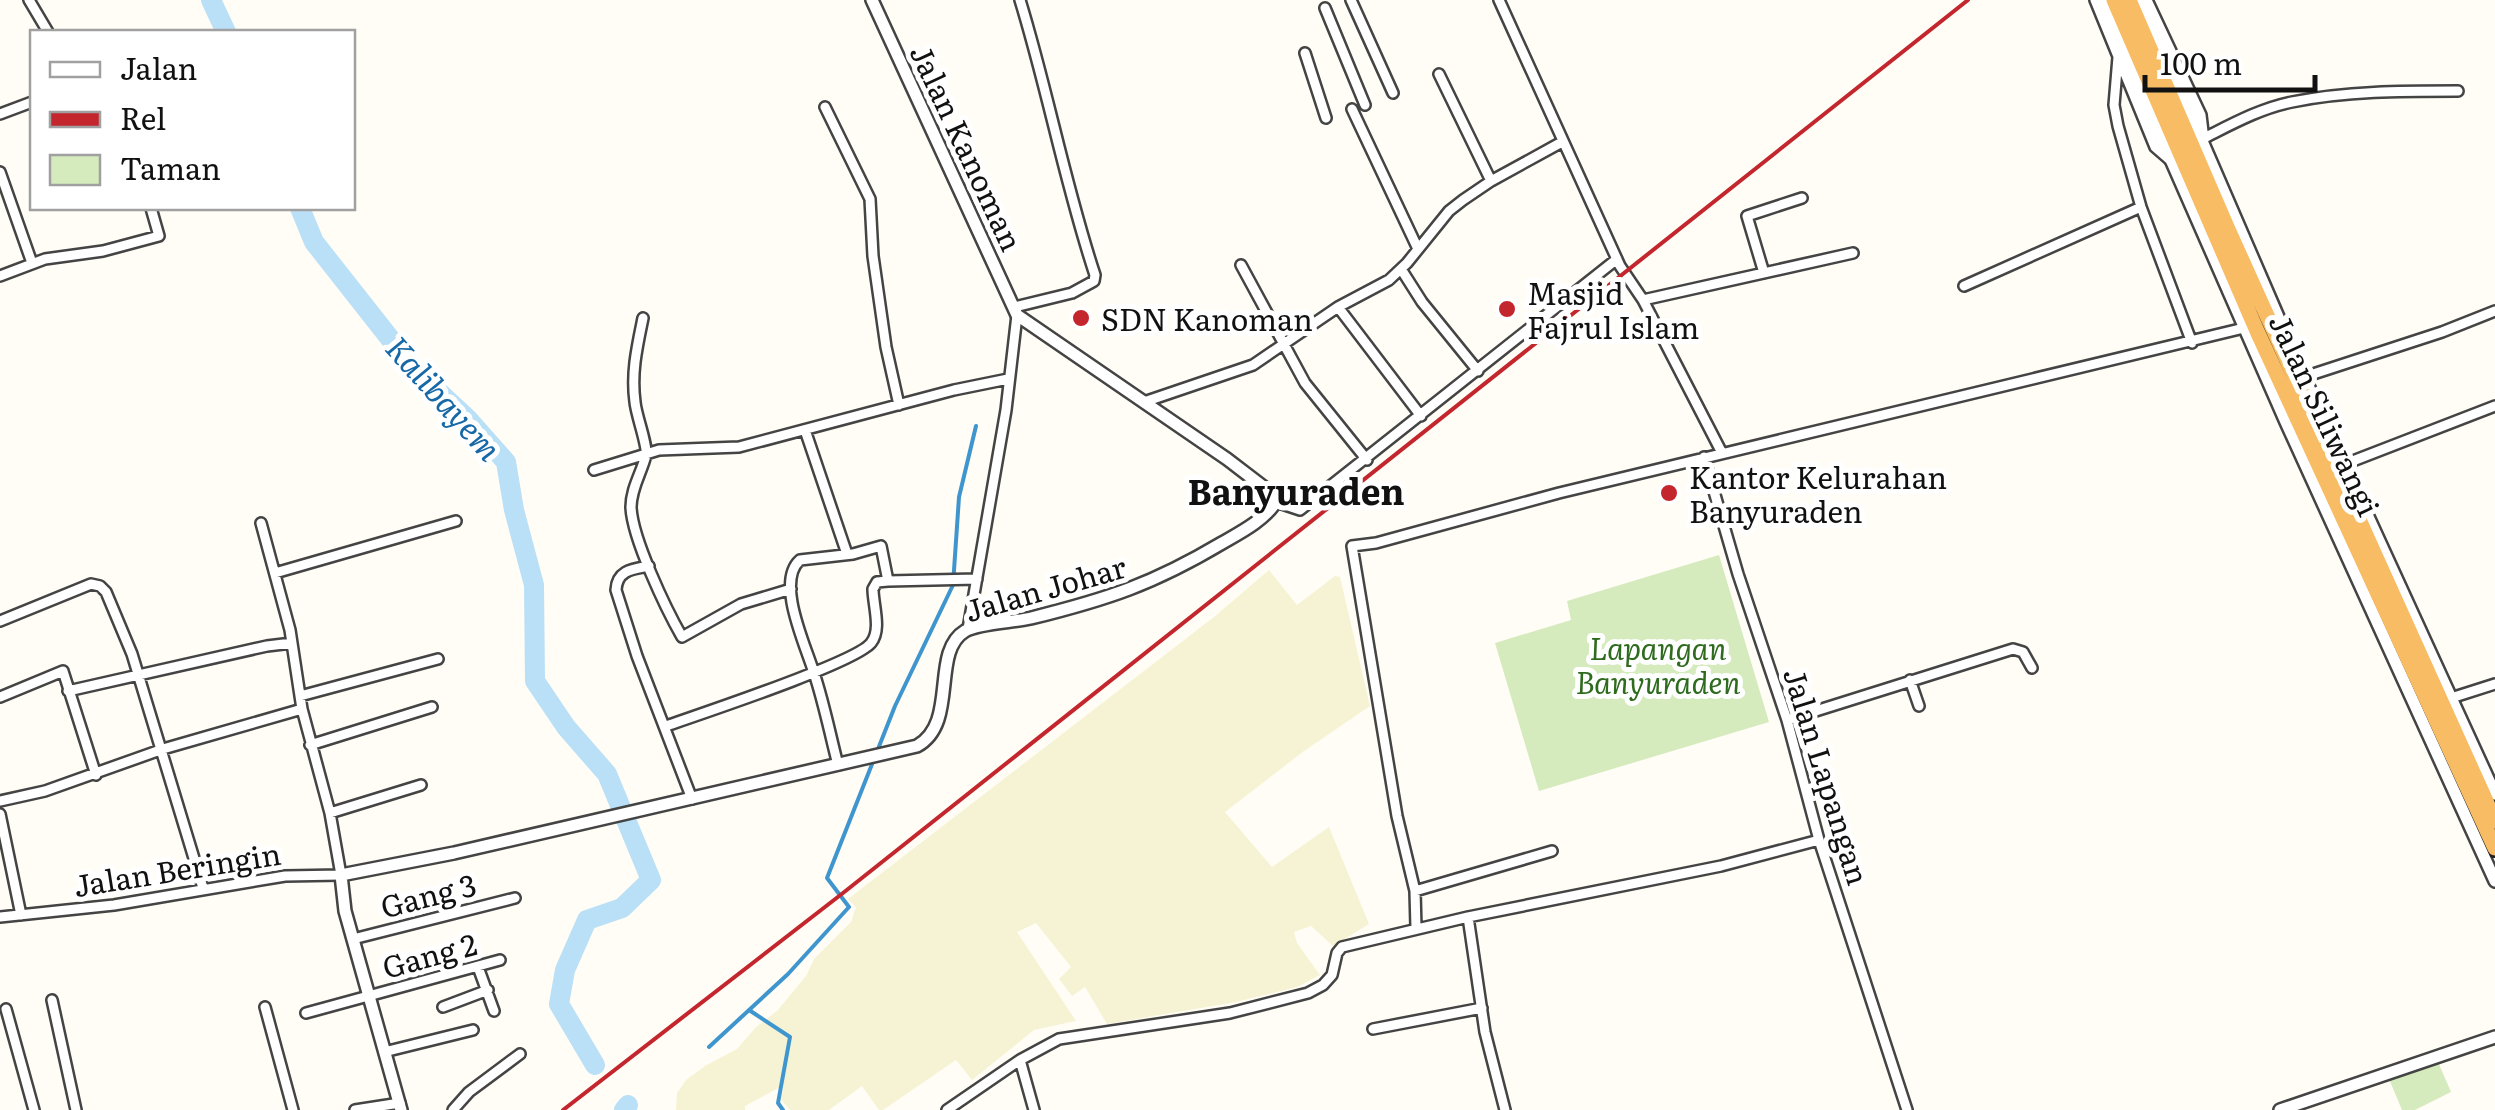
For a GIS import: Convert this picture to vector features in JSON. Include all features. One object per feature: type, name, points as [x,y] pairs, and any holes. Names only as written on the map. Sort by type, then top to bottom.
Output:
[{"type":"highway","name":"Jalan Siliwangi","points":[[2114,0],[2378,548],[2407,614],[2406,638],[2495,848]]},
{"type":"highway","name":"Jalan Siliwangi","points":[[2129,0],[2179,135],[2306,440],[2495,821]]},
{"type":"street","points":[[29,0],[47,30]]},
{"type":"street","name":"Jalan Kanoman","points":[[872,0],[1016,311]]},
{"type":"street","points":[[1016,311],[1083,289],[1094,281],[1095,275],[1073,207],[1052,112],[1020,0]]},
{"type":"street","points":[[1351,0],[1393,93]]},
{"type":"street","points":[[1499,0],[1617,259],[1643,300],[1722,453]]},
{"type":"street","points":[[2098,0],[2155,148],[2172,162],[2495,881]]},
{"type":"street","points":[[2098,0],[2179,135],[2203,143]]},
{"type":"street","points":[[2149,1],[2179,135],[2172,162]]},
{"type":"street","points":[[2149,1],[2201,114],[2203,143],[2345,464],[2378,548]]},
{"type":"street","points":[[1325,8],[1364,105]]},
{"type":"street","points":[[1305,53],[1326,118]]},
{"type":"street","points":[[2118,57],[2114,105],[2142,207],[2192,342]]},
{"type":"street","points":[[1439,74],[1491,181]]},
{"type":"street","points":[[2203,143],[2240,120],[2289,102],[2380,92],[2458,91]]},
{"type":"street","points":[[0,114],[30,103]]},
{"type":"street","points":[[825,106],[870,199],[873,256],[899,405]]},
{"type":"street","points":[[1352,109],[1418,249]]},
{"type":"street","points":[[1144,402],[1235,374],[1389,280],[1449,211],[1491,181],[1562,142]]},
{"type":"street","points":[[0,172],[32,263]]},
{"type":"street","points":[[1764,273],[1746,216],[1802,198]]},
{"type":"street","points":[[1964,286],[2142,207]]},
{"type":"street","points":[[0,276],[32,263],[103,251],[159,236],[152,210]]},
{"type":"street","points":[[1643,300],[1853,253]]},
{"type":"street","points":[[1016,311],[1228,459],[1270,492],[1276,502],[1300,510],[1617,259]]},
{"type":"street","points":[[1241,265],[1282,345],[1324,408],[1367,460]]},
{"type":"street","points":[[1401,269],[1478,372]]},
{"type":"street","points":[[1338,308],[1422,416]]},
{"type":"street","points":[[968,629],[1016,311]]},
{"type":"street","points":[[2304,377],[2495,311]]},
{"type":"street","points":[[643,318],[633,369],[634,402],[647,453],[636,480],[631,508],[649,566],[682,637],[742,604],[791,589]]},
{"type":"street","points":[[1416,928],[1415,891],[1397,816],[1352,546],[1376,543],[1541,496],[2244,328]]},
{"type":"street","points":[[594,470],[647,453],[739,447],[1008,379]]},
{"type":"street","points":[[2345,464],[2495,406]]},
{"type":"street","points":[[806,430],[847,554]]},
{"type":"street","name":"Jalan Lapangan","points":[[1704,457],[1907,1110]]},
{"type":"street","name":"Jalan Johar","points":[[341,875],[454,853],[912,748],[933,734],[951,649],[968,629],[1080,607],[1136,589],[1171,574],[1246,529],[1276,502]]},
{"type":"street","points":[[274,573],[456,522]]},
{"type":"street","points":[[261,523],[292,643],[310,744],[330,813],[343,900],[400,1106],[355,1110]]},
{"type":"street","points":[[838,764],[802,637],[791,589],[792,570],[798,562],[882,546],[888,580]]},
{"type":"street","points":[[649,566],[622,575],[616,590],[692,799]]},
{"type":"street","points":[[666,726],[869,646],[876,627],[872,589],[877,582],[977,579]]},
{"type":"street","points":[[0,621],[79,588],[100,586],[111,602],[139,677],[203,888]]},
{"type":"street","points":[[2407,614],[2452,698],[2495,794]]},
{"type":"street","points":[[68,691],[292,643]]},
{"type":"street","points":[[1786,720],[2012,650],[2023,652],[2032,668]]},
{"type":"street","points":[[300,696],[438,659]]},
{"type":"street","points":[[0,697],[63,670],[96,775]]},
{"type":"street","points":[[1910,680],[1919,706]]},
{"type":"street","points":[[2452,698],[2495,684]]},
{"type":"street","points":[[310,744],[432,707]]},
{"type":"street","points":[[0,801],[96,775],[162,749],[302,708]]},
{"type":"street","points":[[330,813],[421,785]]},
{"type":"street","points":[[0,814],[21,915]]},
{"type":"street","points":[[947,1110],[1058,1039],[1230,1013],[1308,993],[1332,975],[1338,950],[1416,928],[1721,866],[1820,840]]},
{"type":"street","points":[[1415,891],[1552,850]]},
{"type":"street","name":"Jalan Beringin","points":[[0,917],[114,905],[286,876],[341,875]]},
{"type":"street","name":"Gang 3","points":[[353,939],[515,898]]},
{"type":"street","points":[[1468,917],[1490,1058],[1505,1110]]},
{"type":"street","name":"Gang 2","points":[[306,1013],[500,960]]},
{"type":"street","points":[[478,967],[494,1011]]},
{"type":"street","points":[[443,1007],[488,990]]},
{"type":"street","points":[[52,1000],[76,1110]]},
{"type":"street","points":[[266,1007],[292,1110]]},
{"type":"street","points":[[6,1008],[34,1110]]},
{"type":"street","points":[[1373,1028],[1482,1008]]},
{"type":"street","points":[[384,1052],[473,1030]]},
{"type":"street","points":[[2280,1110],[2495,1037]]},
{"type":"street","points":[[453,1110],[469,1092],[520,1054]]},
{"type":"street","points":[[1020,1060],[1034,1110]]},
{"type":"shaded area","points":[[1269,570],[1297,605],[1335,576],[1340,577],[1370,706],[1225,812],[1272,867],[1329,827],[1369,924],[1333,946],[1311,926],[1294,932],[1297,943],[1320,975],[1297,987],[1236,1002],[1107,1024],[1085,987],[1072,996],[1059,979],[1071,967],[1036,923],[1017,932],[1076,1021],[1034,1030],[972,1080],[956,1060],[883,1110],[879,1110],[862,1086],[829,1110],[790,1110],[781,1099],[784,1085],[745,1106],[745,1110],[676,1110],[677,1093],[686,1080],[737,1049],[777,1011],[806,976],[814,959],[851,922],[856,907],[848,899],[1214,617]]},
{"type":"green space","name":"Lapangan Banyuraden","points":[[1719,555],[1769,722],[1539,791],[1495,643],[1571,620],[1567,601]]},
{"type":"green space","points":[[2438,1062],[2451,1092],[2415,1110],[2402,1110],[2389,1079]]},
{"type":"waterway","name":"Kalibayem","points":[[211,0],[225,30]]},
{"type":"waterway","name":"Kalibayem","points":[[301,210],[314,242],[414,369],[468,419],[506,462],[534,585],[535,681],[566,727],[607,774],[651,880],[622,908],[587,920],[565,970],[559,1004],[595,1065]]},
{"type":"waterway","points":[[709,1047],[788,974],[849,907],[827,878],[895,706],[953,585],[959,497],[976,426]]},
{"type":"waterway","points":[[749,1010],[790,1037],[778,1103],[783,1110]]},
{"type":"waterway","name":"Kalibayem","points":[[624,1110],[628,1105]]},
{"type":"railway","points":[[563,1110],[843,893],[1968,0]]},
{"type":"place","name":"Masjid Fajrul Islam","points":[[1507,309]]},
{"type":"place","name":"SDN Kanoman","points":[[1081,318]]},
{"type":"place","name":"Kantor Kelurahan Banyuraden","points":[[1669,493]]},
{"type":"district","name":"Banyuraden","points":[[1296,490]]}]
